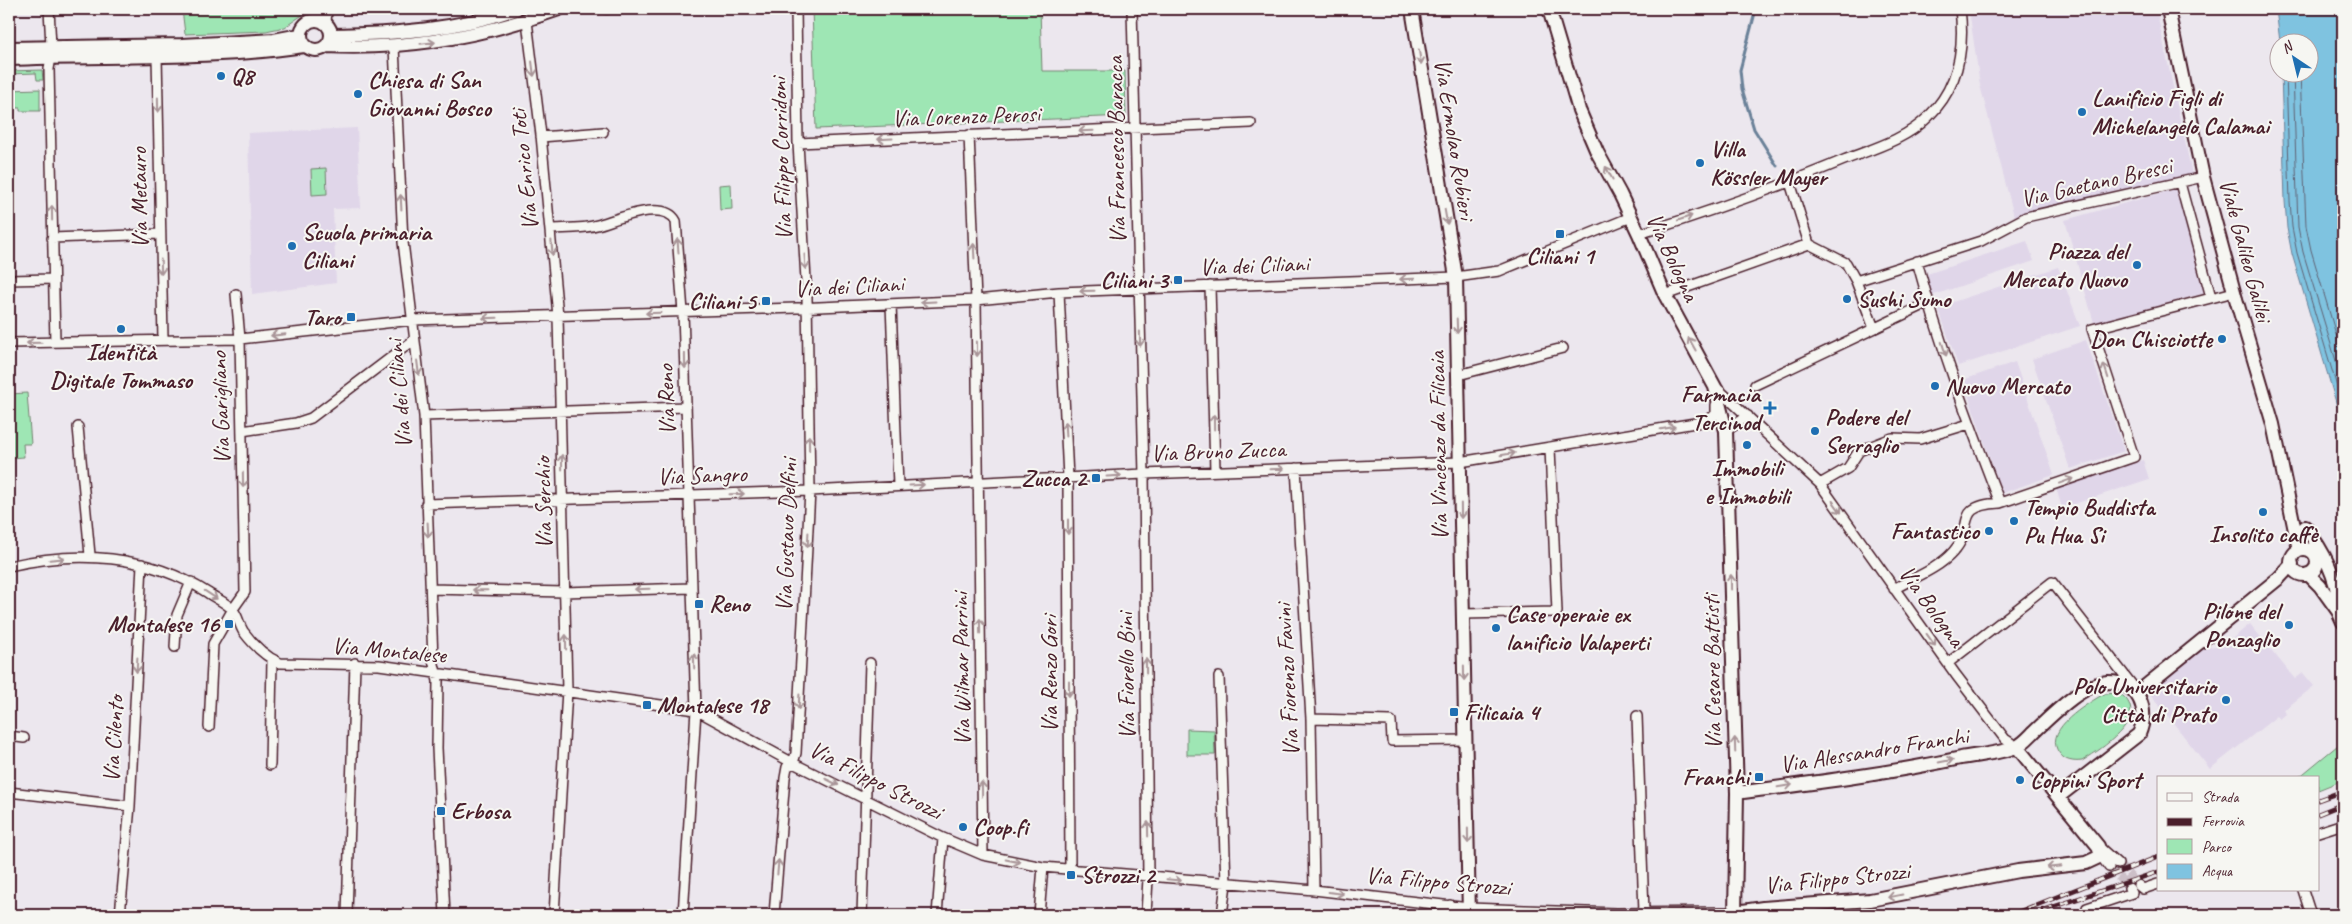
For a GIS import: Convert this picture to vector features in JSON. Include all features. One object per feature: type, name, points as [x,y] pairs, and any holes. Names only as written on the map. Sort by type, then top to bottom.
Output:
[{"type":"street","points":[[50,9],[51,52],[49,69],[55,342]]},
{"type":"street","points":[[9,59],[70,48],[274,40],[302,41],[318,51],[326,9]]},
{"type":"street","points":[[302,41],[303,26],[369,33],[436,29],[484,20],[516,9]]},
{"type":"street","points":[[324,27],[394,46],[436,42],[482,33],[527,21],[559,9]]},
{"type":"street","name":"Via Filippo Corridoni","points":[[796,9],[798,143],[806,308]]},
{"type":"street","name":"Via Francesco Baracca","points":[[1132,9],[1144,474]]},
{"type":"street","name":"Via Ermolao Rubieri","points":[[1412,9],[1456,277]]},
{"type":"street","name":"Via Bologna","points":[[1549,9],[1579,110],[1597,152],[1631,217],[1665,295],[1715,387],[1820,484],[1948,663],[2005,739],[2017,747]]},
{"type":"street","points":[[1639,234],[1790,182],[1909,133],[1928,118],[1940,104],[1959,66],[1962,44],[1960,9]]},
{"type":"street","name":"Viale Galileo Galilei","points":[[2168,9],[2204,177],[2234,292],[2273,424],[2290,501]]},
{"type":"street","name":"Via Enrico Toti","points":[[527,21],[541,137],[558,316]]},
{"type":"street","points":[[9,48],[51,52],[157,56],[273,50],[302,41]]},
{"type":"street","points":[[236,294],[240,339],[413,320],[403,242],[394,46]]},
{"type":"street","name":"Via Metauro","points":[[157,56],[162,339]]},
{"type":"street","name":"Via Lorenzo Perosi","points":[[798,143],[1251,123]]},
{"type":"street","points":[[541,137],[603,132]]},
{"type":"street","name":"Via Wilmar Parrini","points":[[969,135],[976,300],[983,855]]},
{"type":"street","name":"Via Gaetano Bresci","points":[[1856,281],[1982,241],[2026,217],[2204,177]]},
{"type":"street","points":[[1790,182],[1809,244],[1846,263],[1856,281],[1874,328]]},
{"type":"street","points":[[2180,182],[2211,297]]},
{"type":"street","name":"Via Reno","points":[[550,229],[596,225],[629,213],[666,211],[672,214],[676,221],[684,312],[688,496],[696,710],[683,915]]},
{"type":"street","name":"Via dei Ciliani","points":[[445,915],[437,748],[438,673],[433,660],[424,416],[413,320],[806,308],[976,300],[1060,292],[1456,277],[1499,271],[1631,217]]},
{"type":"street","points":[[52,238],[160,234]]},
{"type":"street","points":[[1665,295],[1809,244]]},
{"type":"street","points":[[1916,261],[1928,303],[1969,424],[2000,503]]},
{"type":"street","name":"Via Vincenzo da Filicaia","points":[[1456,277],[1469,912]]},
{"type":"street","points":[[9,280],[53,279]]},
{"type":"street","points":[[1210,286],[1215,471]]},
{"type":"street","name":"Via Renzo Gori","points":[[1060,292],[1068,478],[1070,869]]},
{"type":"street","points":[[1894,589],[1941,563],[1954,552],[1963,538],[1968,515],[1972,509],[1979,505],[2000,503],[2134,457],[2092,329],[2234,292]]},
{"type":"street","points":[[1755,385],[1928,303]]},
{"type":"street","points":[[891,304],[898,486]]},
{"type":"street","name":"Via Gustavo Delfini","points":[[774,915],[785,778],[787,767],[796,753],[810,492],[806,308]]},
{"type":"street","name":"Via Serchio","points":[[554,915],[567,690],[558,316]]},
{"type":"street","name":"Via Garigliano","points":[[9,343],[240,339],[245,592],[232,609],[213,644],[210,727]]},
{"type":"street","points":[[242,431],[296,423],[311,418],[414,340]]},
{"type":"street","points":[[1458,375],[1563,348]]},
{"type":"street","name":"Via Bruno Zucca","points":[[978,482],[1460,462],[1707,421],[1716,414],[1715,387]]},
{"type":"street","name":"Via Cesare Battisti","points":[[1715,387],[1726,431],[1737,793],[1735,914]]},
{"type":"street","points":[[424,416],[686,407]]},
{"type":"street","points":[[1726,431],[1748,416]]},
{"type":"street","points":[[1820,484],[1848,468],[1860,451],[1892,438],[1920,439],[1969,424]]},
{"type":"street","points":[[78,427],[90,556]]},
{"type":"street","points":[[1463,614],[1557,612],[1550,448]]},
{"type":"street","name":"Via Fiorenzo Favini","points":[[1296,468],[1311,719],[1314,890]]},
{"type":"street","name":"Via Fiorello Bini","points":[[1144,474],[1148,878],[1146,915]]},
{"type":"street","name":"Via Sangro","points":[[426,504],[562,498],[810,492],[978,482]]},
{"type":"street","points":[[2290,501],[2304,527],[2324,556],[2337,590],[2340,612]]},
{"type":"street","points":[[2138,692],[2279,578],[2304,570],[2317,558],[2305,550],[2290,501]]},
{"type":"street","points":[[2304,527],[2305,550]]},
{"type":"street","points":[[2305,550],[2292,558],[2320,586],[2340,612]]},
{"type":"street","points":[[9,566],[30,561],[90,556],[142,564],[191,582],[232,609],[243,630],[272,660],[270,765]]},
{"type":"street","name":"Via Cilento","points":[[120,915],[130,806],[142,564]]},
{"type":"street","points":[[175,647],[177,615],[191,582]]},
{"type":"street","points":[[1948,663],[2052,582],[2138,692],[2144,709],[2144,722],[2139,734],[2058,797]]},
{"type":"street","points":[[431,589],[564,592],[691,588]]},
{"type":"street","name":"Via Montalese","points":[[272,660],[291,664],[355,664],[438,673],[696,710],[791,762]]},
{"type":"street","points":[[862,915],[870,663]]},
{"type":"street","points":[[348,915],[355,664]]},
{"type":"street","points":[[1219,677],[1226,884],[1222,915]]},
{"type":"street","points":[[2113,866],[2017,747],[2076,696],[2097,684],[2109,682],[2126,686],[2138,692]]},
{"type":"street","points":[[1637,716],[1644,912]]},
{"type":"street","points":[[1311,719],[1391,721],[1392,741],[1466,740]]},
{"type":"street","points":[[9,736],[24,738]]},
{"type":"street","name":"Via Alessandro Franchi","points":[[1737,793],[1934,764],[2017,747]]},
{"type":"street","name":"Via Filippo Strozzi","points":[[791,762],[943,838],[983,855],[1043,867],[1148,878],[1314,890],[1450,905],[1469,912],[1735,914],[1763,908],[1870,900],[2018,871],[2086,863],[2100,851]]},
{"type":"street","points":[[9,792],[130,806]]},
{"type":"street","points":[[2320,831],[2343,824]]},
{"type":"street","points":[[937,915],[943,838]]},
{"type":"street","points":[[1039,915],[1043,867]]},
{"type":"street","points":[[2140,887],[2157,884]]},
{"type":"street","points":[[2087,915],[2087,908],[2130,890]]},
{"type":"street","points":[[2304,892],[2311,915]]},
{"type":"street","points":[[1450,905],[1453,915]]},
{"type":"shaded area","name":"Lanificio Figli di Michelangelo Calamai","points":[[1969,9],[2156,9],[2192,174],[2014,216],[1980,85]]},
{"type":"shaded area","name":"Scuola primaria Ciliani","points":[[357,128],[361,208],[333,209],[336,283],[252,294],[248,133]]},
{"type":"shaded area","name":"Piazza del Mercato Nuovo","points":[[2176,189],[2205,293],[2094,323],[2065,220]]},
{"type":"shaded area","name":"Piazza del Mercato Nuovo","points":[[2027,241],[2034,261],[1931,296],[1924,275]]},
{"type":"shaded area","name":"Piazza del Mercato Nuovo","points":[[2058,267],[2080,326],[1958,366],[1938,307]]},
{"type":"shaded area","name":"Piazza del Mercato Nuovo","points":[[2086,340],[2124,451],[2070,469],[2032,359]]},
{"type":"shaded area","name":"Piazza del Mercato Nuovo","points":[[2015,362],[2054,475],[2002,493],[1963,380]]},
{"type":"shaded area","points":[[2143,460],[2149,479],[2062,508],[2056,488]]},
{"type":"shaded area","name":"Polo Universitario Città di Prato","points":[[2250,624],[2295,679],[2303,673],[2314,686],[2284,710],[2286,714],[2280,719],[2277,716],[2210,769],[2147,690],[2199,649],[2226,644]]},
{"type":"green space","points":[[182,9],[311,9],[285,27],[266,31],[185,34]]},
{"type":"green space","points":[[812,9],[1040,9],[1042,71],[1125,71],[1126,116],[816,129]]},
{"type":"green space","points":[[42,70],[43,80],[37,80],[36,73],[9,74],[9,71]]},
{"type":"green space","points":[[40,89],[40,111],[20,111],[20,108],[15,108],[16,103],[9,103],[9,90]]},
{"type":"green space","points":[[326,168],[327,194],[312,195],[311,169]]},
{"type":"green space","points":[[731,184],[732,209],[720,210],[719,185]]},
{"type":"green space","points":[[27,393],[31,444],[23,444],[24,457],[9,458],[9,394]]},
{"type":"green space","points":[[2116,693],[2124,697],[2130,706],[2131,714],[2122,730],[2106,745],[2082,761],[2064,758],[2056,746],[2056,737],[2066,721],[2104,694]]},
{"type":"green space","points":[[1187,729],[1214,730],[1215,755],[1187,755]]},
{"type":"green space","points":[[2343,741],[2343,780],[2320,789],[2320,776],[2300,776]]},
{"type":"water","points":[[2276,9],[2343,9],[2343,426],[2292,254],[2287,228],[2285,201],[2281,82],[2320,82],[2320,32],[2279,32]]},
{"type":"waterway","points":[[1756,9],[1740,70],[1742,89],[1754,129],[1777,166]]},
{"type":"tunnel","points":[[2118,864],[2138,885]]},
{"type":"tunnel","points":[[2109,867],[2129,888]]},
{"type":"railway","points":[[2320,799],[2343,791]]},
{"type":"railway","points":[[2320,813],[2343,804]]},
{"type":"railway","points":[[2011,915],[2157,857]]},
{"type":"railway","points":[[2044,910],[2157,872]]},
{"type":"place","name":"Q8","points":[[221,76]]},
{"type":"place","name":"Chiesa di San Giovanni Bosco","points":[[358,94]]},
{"type":"place","name":"Lanificio Figli di Michelangelo Calamai","points":[[2082,112]]},
{"type":"place","name":"Villa Kössler Mayer","points":[[1700,163]]},
{"type":"place","name":"Ciliani 1","points":[[1560,234]]},
{"type":"place","name":"Scuola primaria Ciliani","points":[[292,246]]},
{"type":"place","name":"Piazza del Mercato Nuovo","points":[[2137,265]]},
{"type":"place","name":"Ciliani 3","points":[[1178,280]]},
{"type":"place","name":"Sushi Sumo","points":[[1847,299]]},
{"type":"place","name":"Ciliani 5","points":[[766,301]]},
{"type":"place","name":"Taro","points":[[351,317]]},
{"type":"place","name":"Identità Digitale Tommaso","points":[[121,329]]},
{"type":"place","name":"Don Chisciotte","points":[[2222,339]]},
{"type":"place","name":"Nuovo Mercato","points":[[1935,386]]},
{"type":"place","name":"Farmacia Tercinod","points":[[1770,408]]},
{"type":"place","name":"Podere del Serraglio","points":[[1815,431]]},
{"type":"place","name":"Immobili e Immobili","points":[[1747,445]]},
{"type":"place","name":"Zucca 2","points":[[1096,478]]},
{"type":"place","name":"Insolito caffè","points":[[2263,512]]},
{"type":"place","name":"Tempio Buddista Pu Hua Si","points":[[2014,521]]},
{"type":"place","name":"Fantastico","points":[[1989,531]]},
{"type":"place","name":"Reno","points":[[699,604]]},
{"type":"place","name":"Montalese 16","points":[[229,624]]},
{"type":"place","name":"Pilone del Ponzaglio","points":[[2289,625]]},
{"type":"place","name":"Case operaie ex lanificio Valaperti","points":[[1496,628]]},
{"type":"place","name":"Polo Universitario Città di Prato","points":[[2226,700]]},
{"type":"place","name":"Montalese 18","points":[[647,705]]},
{"type":"place","name":"Filicaia 4","points":[[1454,712]]},
{"type":"place","name":"Franchi","points":[[1759,777]]},
{"type":"place","name":"Coppini Sport","points":[[2020,780]]},
{"type":"place","name":"Erbosa","points":[[441,811]]},
{"type":"place","name":"Coop.fi","points":[[963,827]]},
{"type":"place","name":"Strozzi 2","points":[[1071,875]]}]
